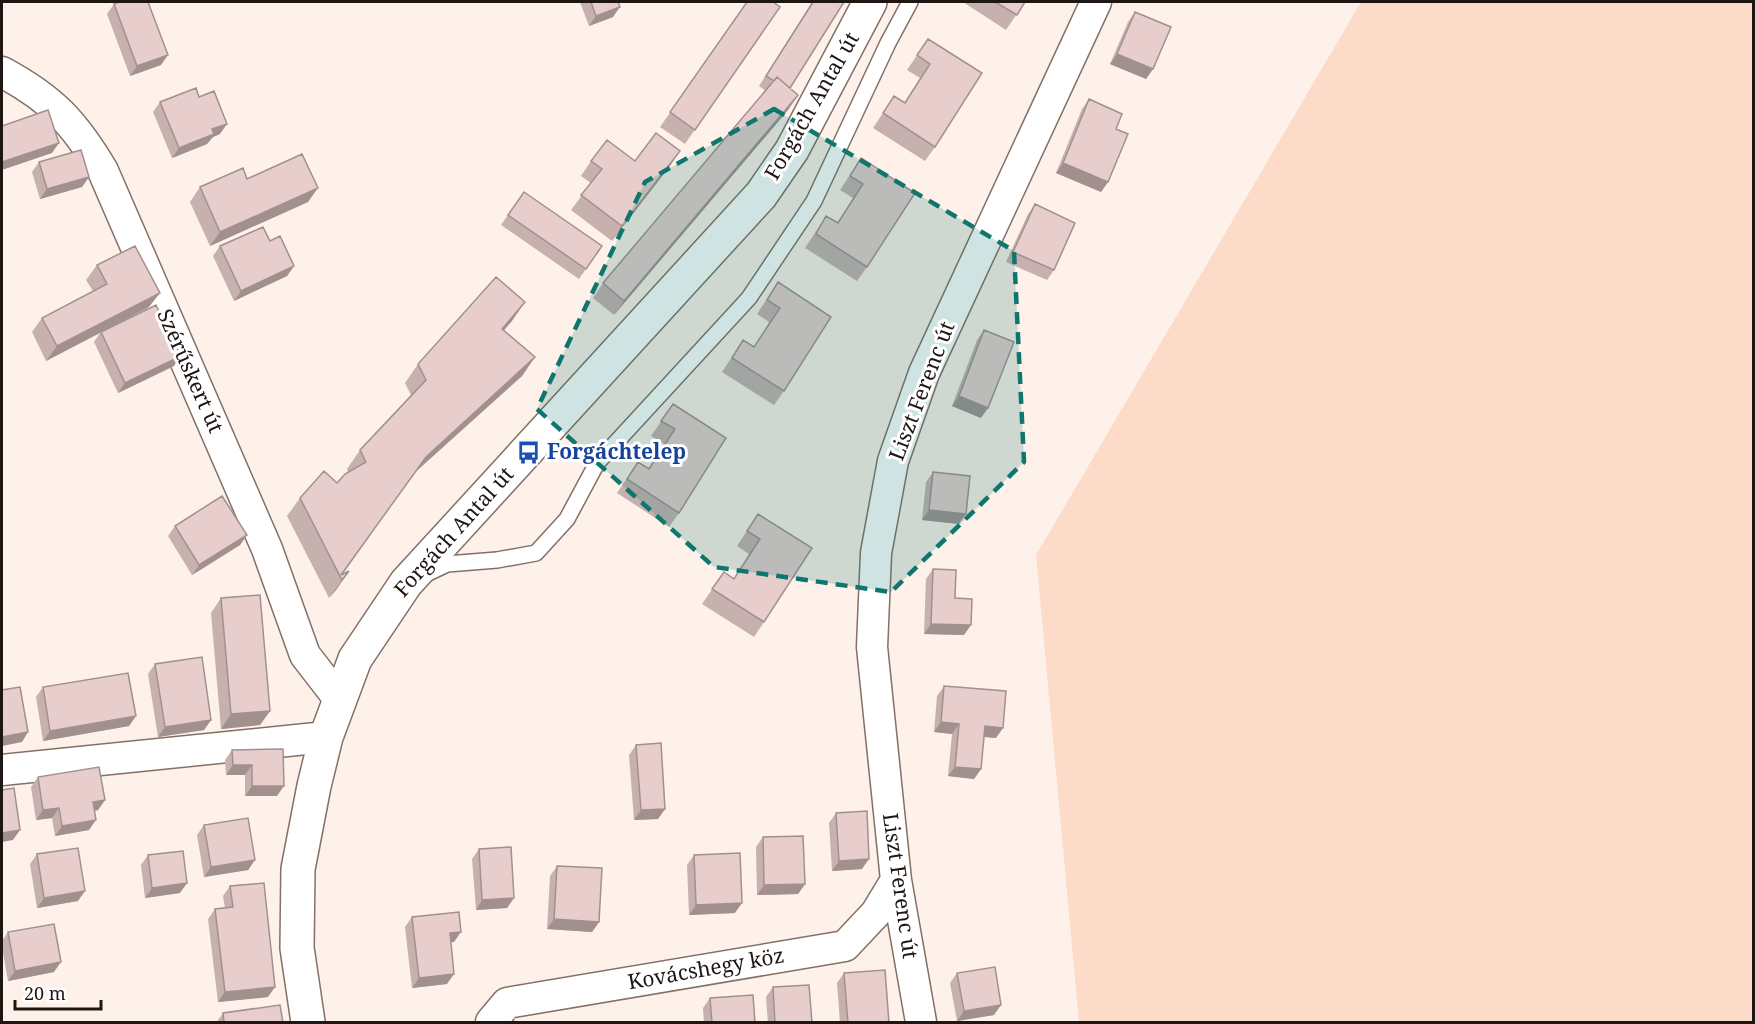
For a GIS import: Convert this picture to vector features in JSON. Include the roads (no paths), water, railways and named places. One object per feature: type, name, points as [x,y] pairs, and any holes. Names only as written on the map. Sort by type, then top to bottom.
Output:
[{"type":"street","name":"Forgách Antal út","points":[[308,1023],[297,948],[298,869],[326,737],[355,659],[406,583],[761,195],[792,150],[870,2]]},
{"type":"street","name":"Liszt Ferenc út","points":[[921,1023],[896,880],[872,647],[876,553],[893,461],[924,374],[1096,2]]},
{"type":"street","name":"Szérűskert út","points":[[2,72],[42,96],[66,116],[103,171],[267,549],[306,655],[339,699]]},
{"type":"street","points":[[2,770],[326,737]]},
{"type":"street","name":"Kovácshegy köz","points":[[491,1021],[507,1003],[845,946],[876,912],[896,880]]},
{"type":"lane","points":[[406,583],[447,564],[497,560],[537,553],[567,519],[597,463],[749,298],[808,211],[910,2]]},
{"type":"place","name":"Forgáchtelep","points":[[529,452]]}]
